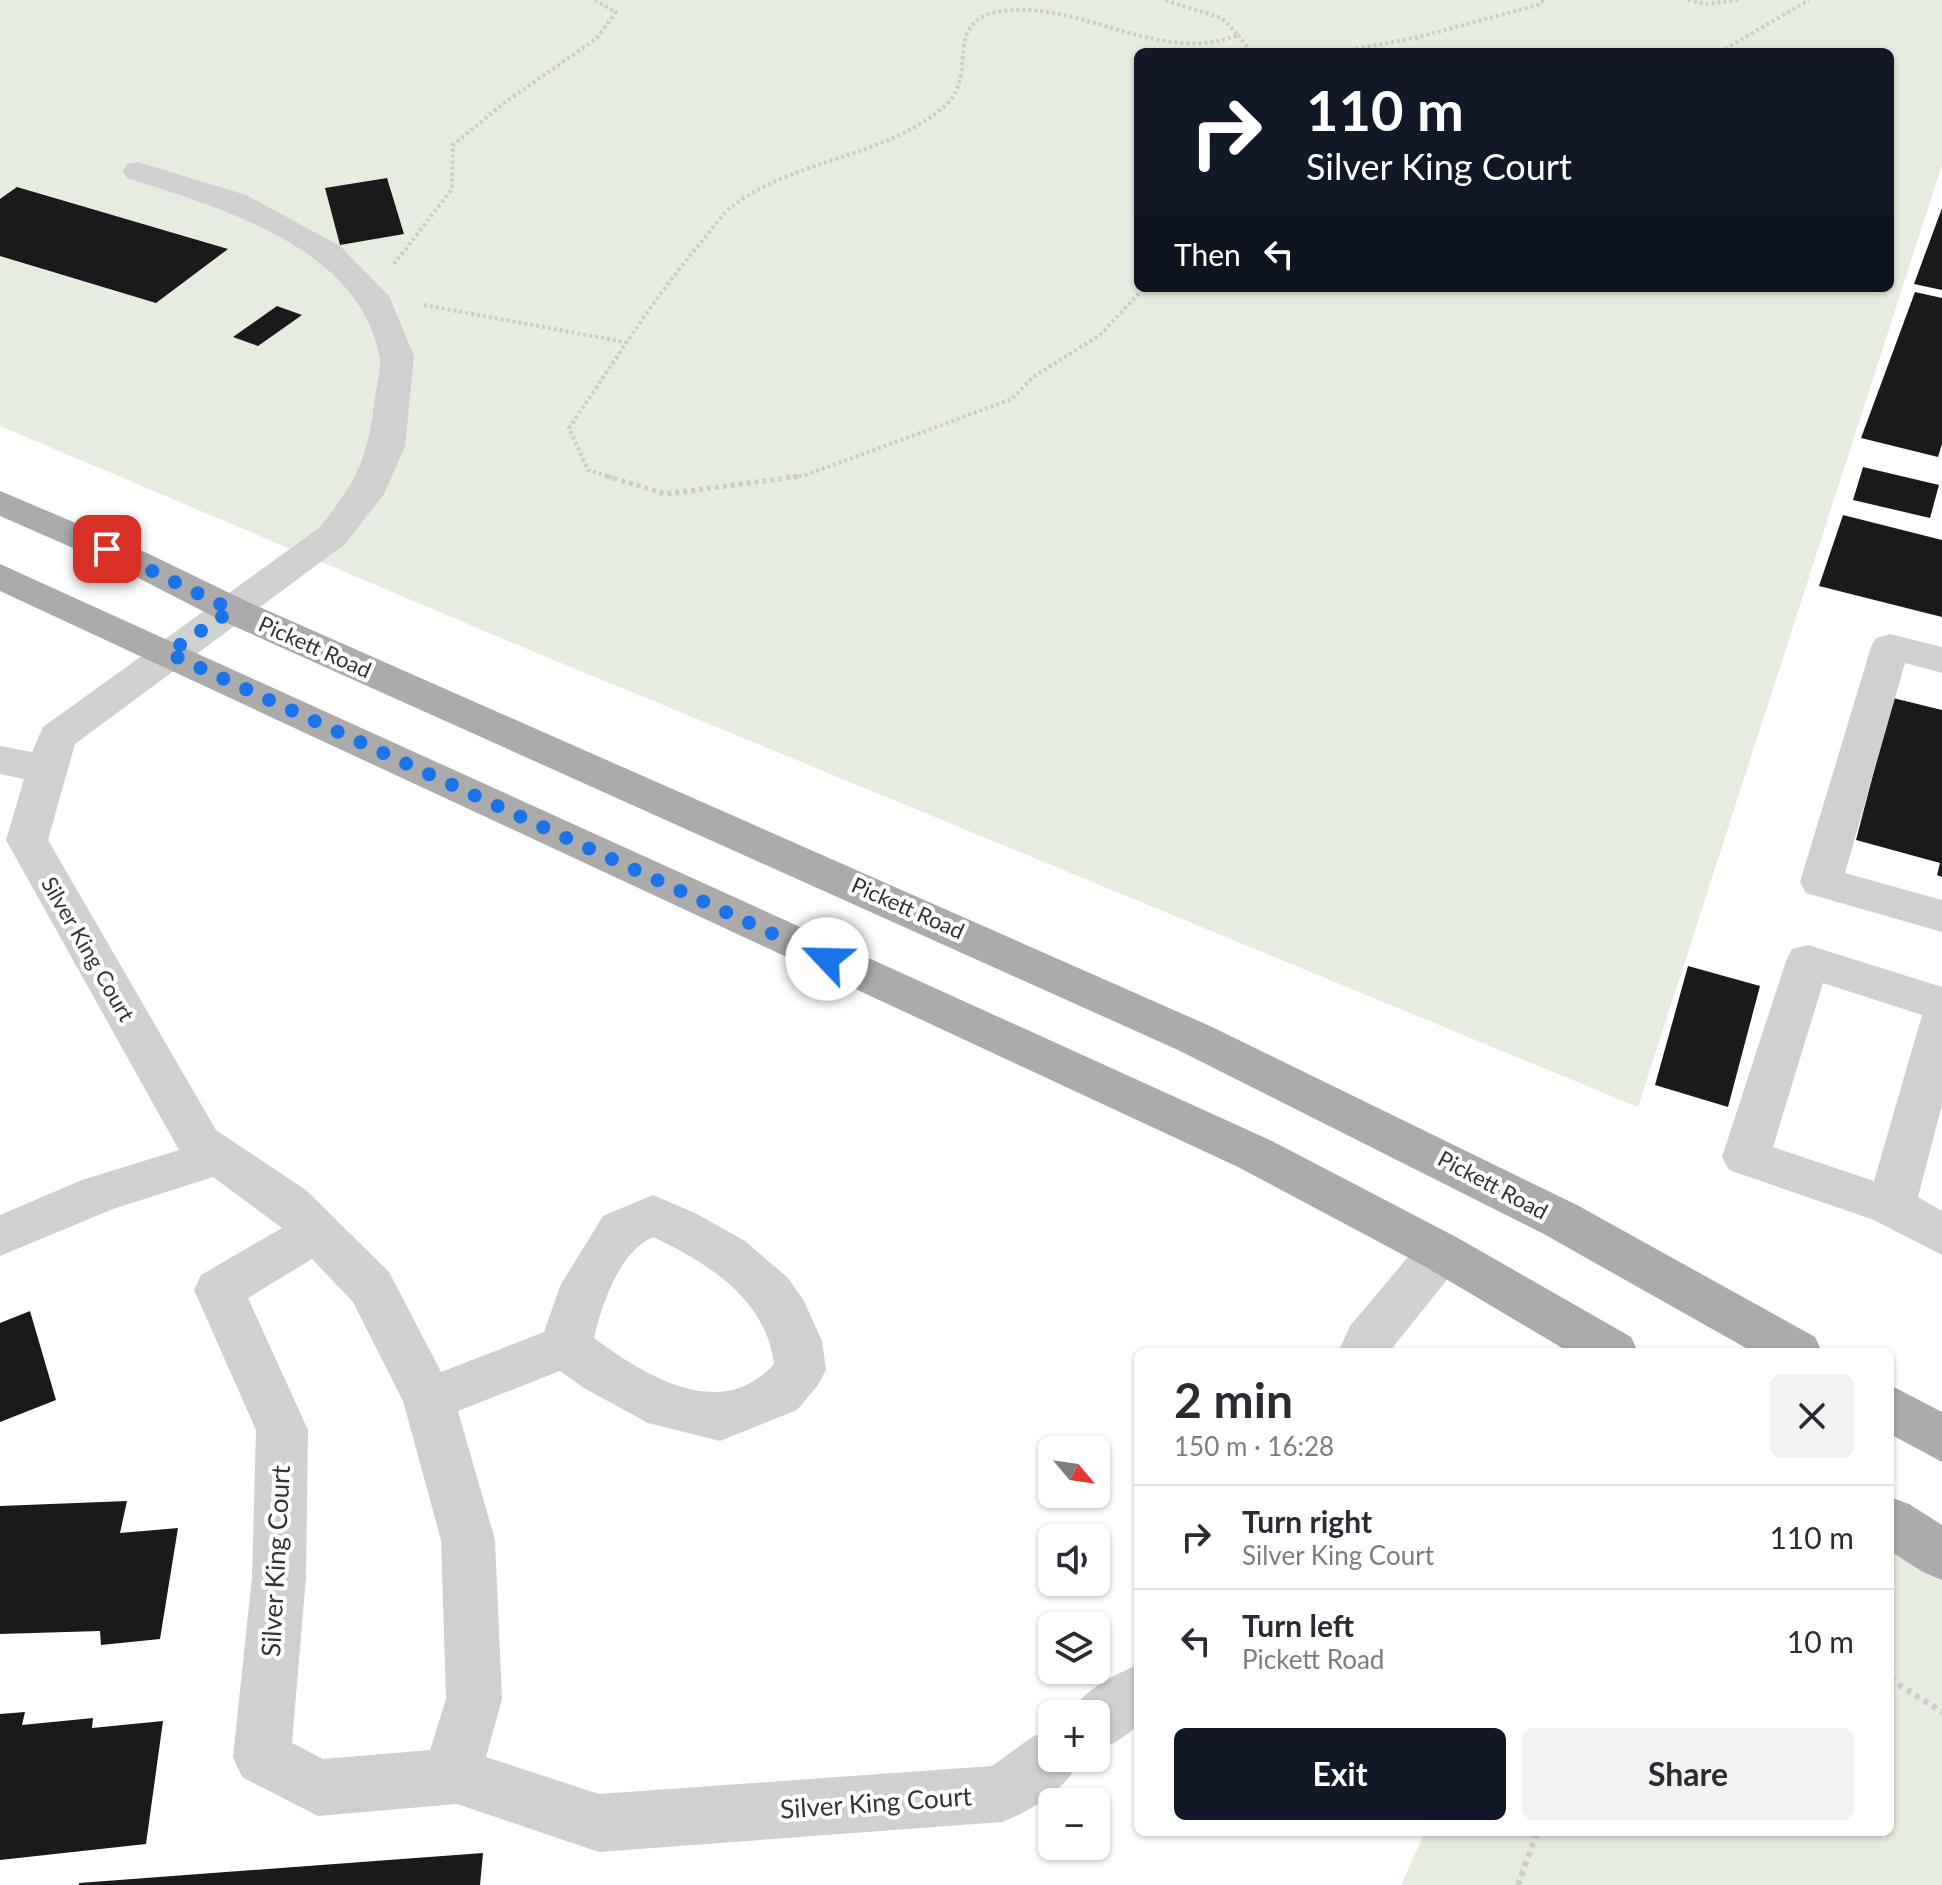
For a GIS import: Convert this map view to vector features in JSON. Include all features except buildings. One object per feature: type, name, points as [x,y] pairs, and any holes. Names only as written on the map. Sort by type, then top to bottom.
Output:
[{"type":"main road","name":"Pickett Road","points":[[0,502],[134,561],[232,610],[1122,1002],[1416,1144],[1715,1303],[1790,1348]]},
{"type":"main road","points":[[0,576],[513,816],[1255,1154],[1441,1252],[1606,1348]]},
{"type":"main road","points":[[1894,1409],[1942,1439]]},
{"type":"main road","points":[[1894,1524],[1942,1555]]},
{"type":"street","points":[[138,171],[235,202],[329,253],[373,296]]},
{"type":"street","name":"Silver King Court","points":[[373,296],[397,356],[387,446],[366,494],[332,536],[168,653],[24,765],[27,840],[199,1143],[289,1204],[371,1287],[429,1400],[468,1540],[474,1699],[452,1774],[456,1776]]},
{"type":"street","points":[[1942,660],[1890,647],[1821,882],[1942,916]]},
{"type":"street","points":[[1942,1004],[1808,961],[1746,1157],[1891,1206],[1942,1235]]},
{"type":"street","points":[[1891,1206],[1942,1019]]},
{"type":"street","points":[[0,1236],[99,1194],[218,1157]]},
{"type":"street","points":[[653,1215],[692,1232],[757,1277],[784,1310],[800,1348],[800,1370],[779,1394],[720,1418],[666,1407],[602,1373],[566,1346],[578,1301],[620,1230],[653,1215]]},
{"type":"street","name":"Silver King Court","points":[[317,1232],[219,1290],[282,1430],[279,1577],[262,1757],[318,1788],[456,1776],[599,1823],[1002,1794],[1038,1767]]},
{"type":"street","points":[[1365,1348],[1441,1252]]},
{"type":"street","points":[[429,1400],[566,1346]]},
{"type":"street","points":[[1110,1713],[1134,1695]]},
{"type":"path","points":[[594,0],[616,12],[596,39],[504,103],[453,145],[452,189],[402,250],[373,296],[631,343]]},
{"type":"path","points":[[1164,0],[1222,18],[1248,48]]},
{"type":"path","points":[[1360,48],[1415,38],[1538,5],[1544,0]]},
{"type":"path","points":[[1688,0],[1706,4],[1738,0]]},
{"type":"path","points":[[1727,48],[1809,0]]},
{"type":"path","points":[[1140,292],[1100,335],[1033,377],[1012,399],[806,475],[666,494],[588,470],[569,428],[612,362],[631,343],[682,265],[733,205],[809,167],[917,127],[949,102],[963,66],[964,35],[980,16],[1004,11],[1044,11],[1175,43],[1218,43],[1238,35]]},
{"type":"path","points":[[1894,1682],[1942,1712]]},
{"type":"path","points":[[1518,1885],[1536,1836]]},
{"type":"shaded area","points":[[0,0],[1942,0],[1942,165],[1638,1107],[520,646],[0,426]]},
{"type":"shaded area","points":[[1894,1551],[1942,1579],[1942,1885],[1401,1885],[1423,1836],[1894,1836]]},
{"type":"route","points":[[107,549],[232,610],[168,653],[513,816],[827,959]]}]
